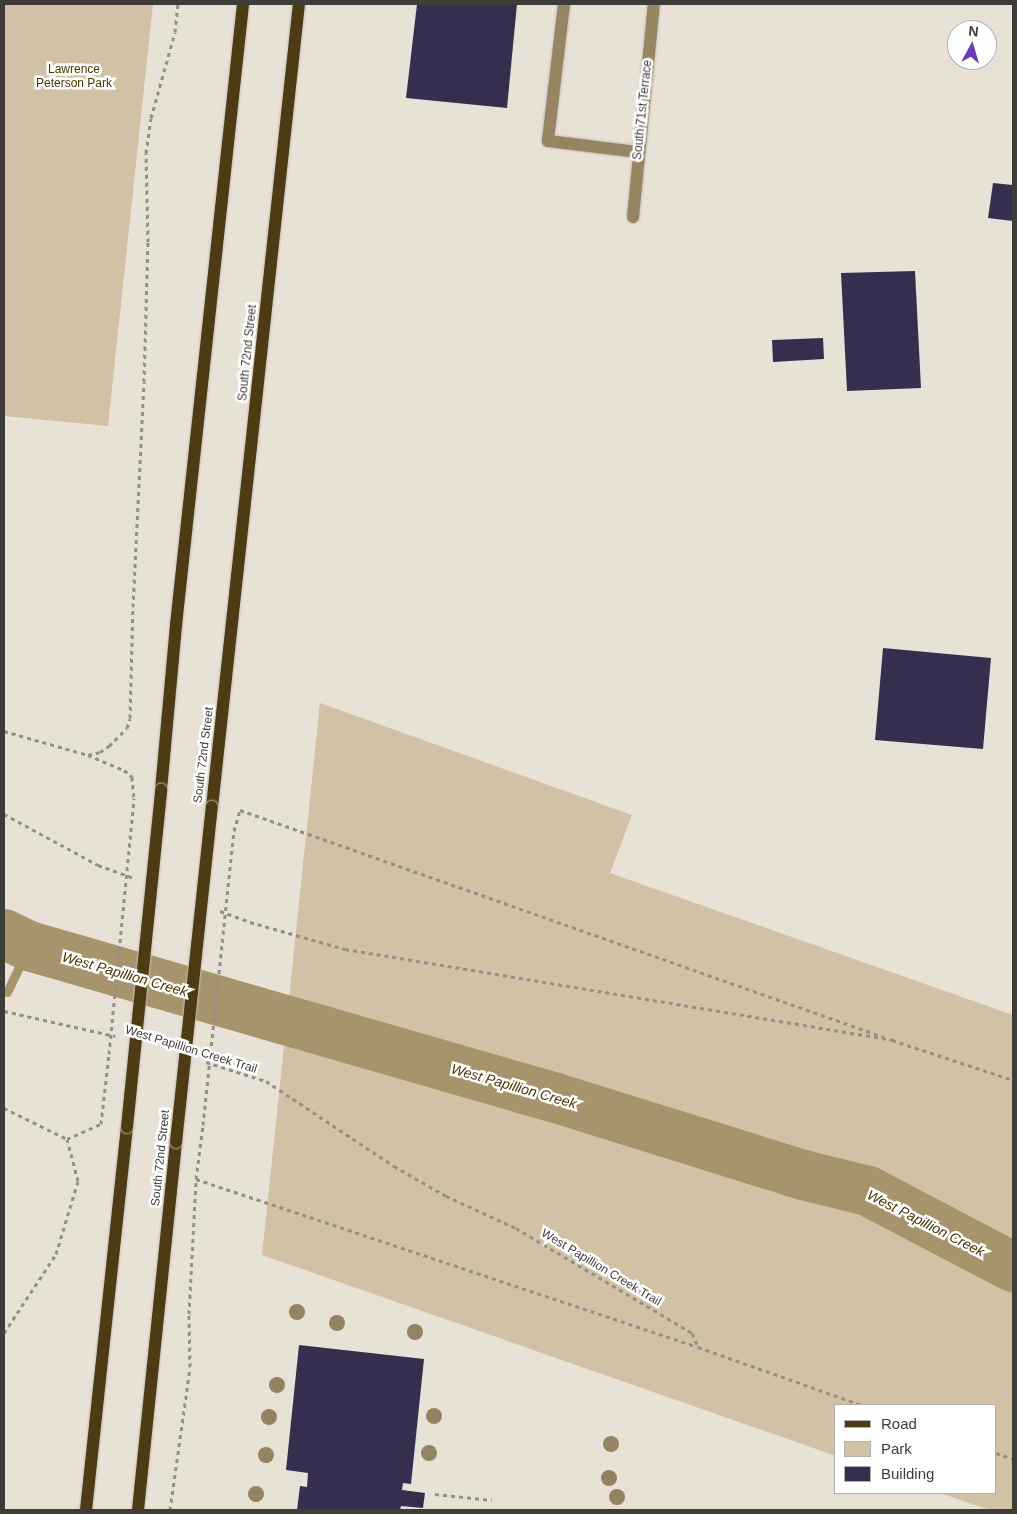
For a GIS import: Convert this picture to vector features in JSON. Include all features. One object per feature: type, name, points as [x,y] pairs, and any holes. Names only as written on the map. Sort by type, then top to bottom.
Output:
[{"type":"main road","points":[[86,1510],[127,1127],[177,615],[244,4]]},
{"type":"main road","name":"South 72nd Street","points":[[138,1510],[299,4]]},
{"type":"street","points":[[564,4],[548,141],[638,152]]},
{"type":"street","name":"South 71st Terrace","points":[[633,217],[654,4]]},
{"type":"path","points":[[88,755],[109,746],[127,728],[130,718],[148,242],[146,153],[151,118],[174,32],[178,4]]},
{"type":"path","points":[[4,731],[88,755],[124,770],[132,777],[134,798],[101,1124],[67,1139]]},
{"type":"path","points":[[170,1510],[190,1367],[188,1314],[196,1180],[234,831],[240,810],[1013,1080]]},
{"type":"path","points":[[4,814],[98,864],[134,878]]},
{"type":"path","points":[[214,908],[250,922],[345,949],[894,1040]]},
{"type":"path","name":"West Papillion Creek Trail","points":[[4,1011],[118,1037]]},
{"type":"path","name":"West Papillion Creek Trail","points":[[202,1060],[266,1081],[307,1106],[394,1166],[446,1196],[516,1228],[692,1333],[698,1347]]},
{"type":"path","points":[[4,1108],[67,1139],[78,1181],[56,1254],[4,1333]]},
{"type":"path","points":[[196,1180],[698,1347],[859,1404]]},
{"type":"path","points":[[997,1453],[1013,1459]]},
{"type":"path","points":[[435,1494],[492,1500]]},
{"type":"green space","name":"Lawrence Peterson Park","points":[[4,4],[153,4],[108,426],[4,416]]},
{"type":"green space","points":[[320,703],[632,815],[610,873],[1013,1015],[1013,1510],[990,1510],[943,1494],[997,1494],[997,1404],[834,1404],[834,1455],[262,1255]]},
{"type":"building","points":[[417,4],[517,4],[507,108],[406,98]]},
{"type":"building","points":[[993,183],[1013,185],[1013,221],[988,218]]},
{"type":"building","points":[[915,271],[921,388],[847,391],[841,273]]},
{"type":"building","points":[[823,338],[824,359],[773,362],[772,340]]},
{"type":"building","points":[[883,648],[991,658],[983,749],[875,740]]},
{"type":"building","points":[[299,1345],[424,1359],[411,1484],[403,1483],[402,1490],[425,1493],[423,1508],[401,1506],[400,1510],[297,1510],[300,1486],[307,1487],[308,1473],[286,1470]]},
{"type":"waterway","name":"West Papillion Creek","points":[[4,934],[29,946],[556,1098],[803,1175],[868,1191],[1013,1267]]},
{"type":"waterway","points":[[7,992],[29,946]]}]
